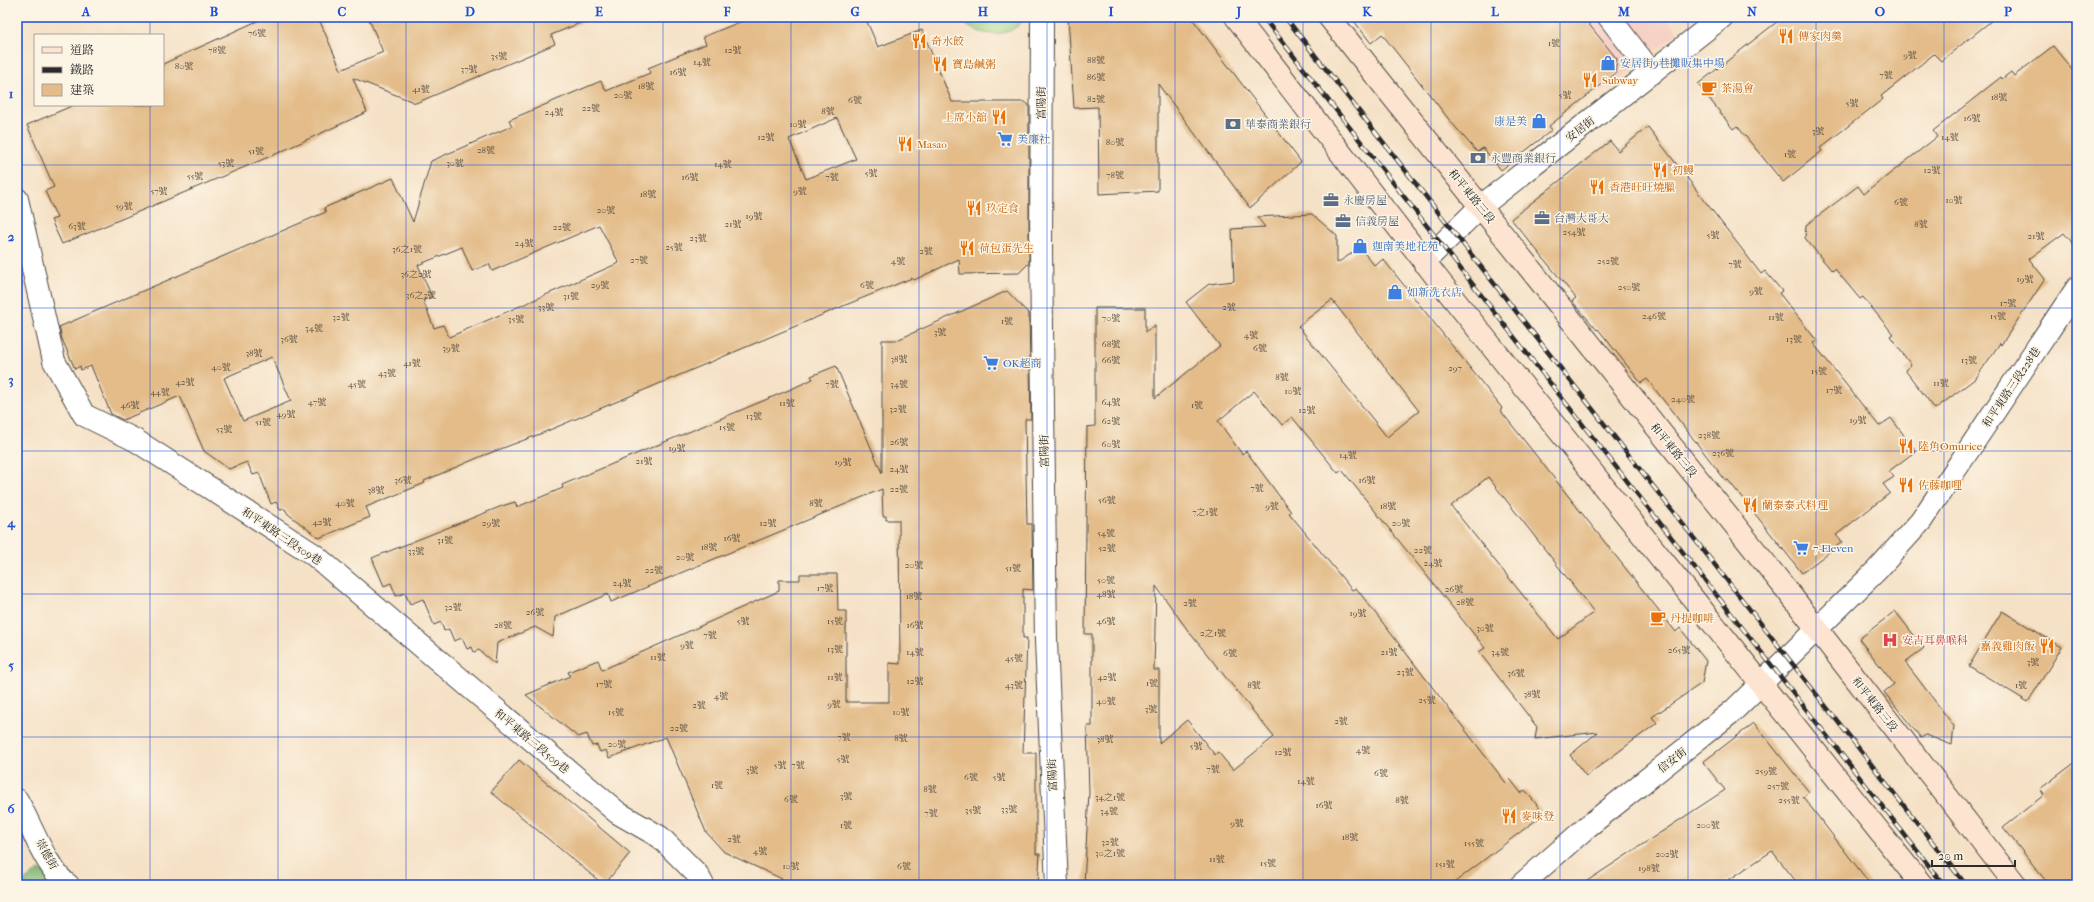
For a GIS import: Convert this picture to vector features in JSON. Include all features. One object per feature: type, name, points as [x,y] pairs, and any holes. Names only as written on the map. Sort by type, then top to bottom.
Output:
[{"type":"main road","points":[[1236,17],[1424,262],[1922,885]]},
{"type":"main road","name":"和平東路三段","points":[[1329,17],[1817,629],[2016,885]]},
{"type":"street","name":"富陽街","points":[[1042,17],[1041,242],[1046,641],[1057,885]]},
{"type":"street","points":[[1608,17],[1652,73]]},
{"type":"street","name":"安居街","points":[[1424,262],[1480,207],[1722,17]]},
{"type":"street","name":"和平東路三段509巷","points":[[17,199],[54,361],[84,415],[135,440],[313,554],[618,813],[660,836],[697,874],[703,885]]},
{"type":"street","name":"和平東路三段228巷","points":[[1817,629],[1877,570],[1921,521],[2077,288]]},
{"type":"street","name":"信安街","points":[[1521,885],[1587,827],[1733,711],[1817,629]]},
{"type":"street","name":"崇德街","points":[[17,800],[46,856],[61,880],[68,885]]},
{"type":"shaded area","name":"安居街9巷攤販集中場","points":[[1542,17],[1665,17],[1678,33],[1601,93]]},
{"type":"green space","points":[[958,17],[1026,17],[1019,25],[1011,30],[992,34],[983,33],[974,29],[965,24]]},
{"type":"green space","points":[[39,870],[67,885],[18,885]]},
{"type":"building","points":[[266,17],[318,17],[341,70],[383,52],[368,17],[595,17],[551,35],[555,44],[416,103],[353,78],[367,112],[278,153],[62,244],[51,220],[57,218],[45,191],[54,187],[27,125],[72,106],[164,106],[164,64]]},
{"type":"building","points":[[752,17],[865,17],[878,47],[922,30],[952,102],[1025,102],[1029,105],[1029,263],[1019,273],[960,274],[959,259],[914,280],[912,278],[848,304],[540,434],[482,456],[424,481],[425,483],[366,507],[370,517],[319,538],[288,514],[285,509],[280,510],[276,502],[271,504],[259,473],[253,475],[247,462],[229,469],[204,451],[180,396],[123,420],[111,414],[91,366],[81,370],[80,366],[75,369],[62,339],[59,327],[326,212],[324,208],[393,178],[413,222],[431,161],[512,126],[509,120],[601,81],[606,91],[650,73],[648,68],[706,44],[703,37]],"holes":[[[837,118],[856,159],[806,179],[789,139]],[[599,225],[619,263],[449,337],[443,325],[434,328],[423,300],[432,297],[418,265],[462,247],[472,271],[489,264],[492,271]],[[272,357],[291,401],[243,421],[224,378]]]},
{"type":"building","points":[[1068,17],[1191,17],[1301,162],[1250,208],[1158,84],[1158,191],[1099,194],[1098,107],[1074,108]]},
{"type":"building","points":[[1351,17],[1583,17],[1617,59],[1615,74],[1549,126],[1552,130],[1501,170],[1483,148],[1477,152],[1451,122],[1382,34],[1371,43]]},
{"type":"building","points":[[1783,17],[1996,17],[1941,61],[1934,54],[1881,96],[1883,99],[1820,148],[1822,151],[1783,182],[1737,126],[1733,129],[1698,84]]},
{"type":"building","points":[[2053,46],[2077,76],[2077,248],[2064,233],[2029,259],[2045,279],[2001,345],[2000,343],[1976,378],[1935,409],[1905,370],[1911,365],[1890,336],[1893,334],[1863,297],[1860,299],[1835,269],[1832,271],[1805,238],[1806,225],[1858,186],[1864,194],[1937,137],[1933,131],[2001,77],[2002,79],[2011,72],[2014,76]]},
{"type":"building","points":[[1648,127],[1761,274],[1765,271],[1782,291],[1779,293],[1817,341],[1813,343],[1879,426],[1891,418],[1916,451],[1889,471],[1894,477],[1883,484],[1890,493],[1836,535],[1842,542],[1802,573],[1728,480],[1726,481],[1647,379],[1641,383],[1598,329],[1597,330],[1572,301],[1576,298],[1511,219],[1610,141],[1618,151]]},
{"type":"building","points":[[1312,214],[1337,236],[1337,263],[1360,248],[1375,266],[1383,259],[1502,408],[1500,410],[1676,632],[1680,628],[1706,661],[1702,683],[1652,717],[1657,723],[1586,776],[1570,755],[1598,732],[1535,739],[1537,727],[1479,652],[1485,648],[1342,470],[1338,473],[1292,417],[1282,425],[1254,391],[1218,421],[1242,454],[1246,451],[1291,512],[1289,513],[1352,590],[1356,588],[1506,783],[1510,779],[1521,793],[1525,790],[1544,814],[1451,885],[1084,885],[1089,792],[1087,726],[1092,726],[1092,634],[1085,634],[1087,427],[1095,426],[1095,308],[1145,308],[1145,332],[1155,325],[1155,398],[1220,346],[1186,302],[1209,284],[1234,281],[1232,229],[1265,227],[1257,217]],"holes":[[[1332,300],[1419,411],[1387,437],[1298,326]],[[1488,477],[1594,612],[1558,639],[1451,506]],[[1156,586],[1189,632],[1274,737],[1233,770],[1218,752],[1215,755],[1187,720],[1159,743],[1159,670],[1154,670]]]},
{"type":"building","points":[[1007,291],[1029,314],[1031,419],[1025,419],[1027,524],[1032,524],[1033,590],[1023,589],[1023,638],[1027,638],[1023,753],[1036,753],[1036,854],[1040,854],[1038,885],[795,885],[724,852],[706,832],[666,737],[609,758],[606,750],[600,752],[597,745],[592,746],[587,734],[578,737],[526,695],[570,676],[568,672],[598,660],[602,670],[779,591],[779,580],[800,580],[800,574],[837,574],[838,611],[846,611],[846,702],[889,702],[889,663],[900,664],[899,520],[886,520],[886,516],[883,516],[882,489],[611,602],[608,594],[555,617],[553,637],[535,627],[497,643],[495,664],[479,650],[474,652],[472,647],[467,649],[462,638],[454,641],[449,629],[444,631],[441,622],[434,625],[423,599],[410,604],[405,593],[396,596],[391,583],[384,586],[372,558],[502,506],[515,502],[517,507],[563,488],[562,485],[789,390],[813,379],[811,376],[836,366],[882,473],[882,340],[897,340]]},
{"type":"building","points":[[1895,611],[1924,648],[1905,662],[1954,726],[1952,745],[1926,735],[1921,738],[1884,692],[1894,684],[1859,639]]},
{"type":"building","points":[[2002,611],[2062,647],[2028,702],[1969,666]]},
{"type":"building","points":[[1754,723],[1809,792],[1803,797],[1871,885],[1799,885],[1772,851],[1721,885],[1581,885],[1725,790],[1703,762]]},
{"type":"building","points":[[519,760],[630,853],[604,885],[491,792]]},
{"type":"building","points":[[2077,761],[2077,885],[2049,885],[2003,827],[2044,795],[2040,789]]},
{"type":"railway","points":[[1263,17],[1944,885]]},
{"type":"railway","points":[[1285,17],[1966,885]]},
{"type":"place","name":"傳家肉羹","points":[[1786,36]]},
{"type":"place","name":"奇水餃","points":[[919,41]]},
{"type":"place","name":"安居街9巷攤販集中場","points":[[1608,63]]},
{"type":"place","name":"寶島鹹粥","points":[[940,64]]},
{"type":"place","name":"Subway","points":[[1590,80]]},
{"type":"place","name":"茶湯會","points":[[1709,88]]},
{"type":"place","name":"上席小舘","points":[[999,117]]},
{"type":"place","name":"康是美","points":[[1539,121]]},
{"type":"place","name":"華泰商業銀行","points":[[1233,124]]},
{"type":"place","name":"美廉社","points":[[1005,139]]},
{"type":"place","name":"Masao","points":[[905,144]]},
{"type":"place","name":"永豐商業銀行","points":[[1478,158]]},
{"type":"place","name":"初鰻","points":[[1660,170]]},
{"type":"place","name":"香港旺旺燒臘","points":[[1597,187]]},
{"type":"place","name":"永慶房屋","points":[[1331,200]]},
{"type":"place","name":"玖定食","points":[[974,208]]},
{"type":"place","name":"台灣大哥大","points":[[1542,218]]},
{"type":"place","name":"信義房屋","points":[[1343,221]]},
{"type":"place","name":"迦南美地花苑","points":[[1360,246]]},
{"type":"place","name":"荷包蛋先生","points":[[967,248]]},
{"type":"place","name":"如新洗衣店","points":[[1395,292]]},
{"type":"place","name":"OK超商","points":[[991,363]]},
{"type":"place","name":"陸角Omurice","points":[[1906,446]]},
{"type":"place","name":"佐藤咖哩","points":[[1906,485]]},
{"type":"place","name":"蘭泰泰式料理","points":[[1750,505]]},
{"type":"place","name":"7-Eleven","points":[[1801,548]]},
{"type":"place","name":"丹提咖啡","points":[[1658,618]]},
{"type":"place","name":"安吉耳鼻喉科","points":[[1890,640]]},
{"type":"place","name":"嘉義雞肉飯","points":[[2047,646]]},
{"type":"place","name":"麥味登","points":[[1509,816]]}]
